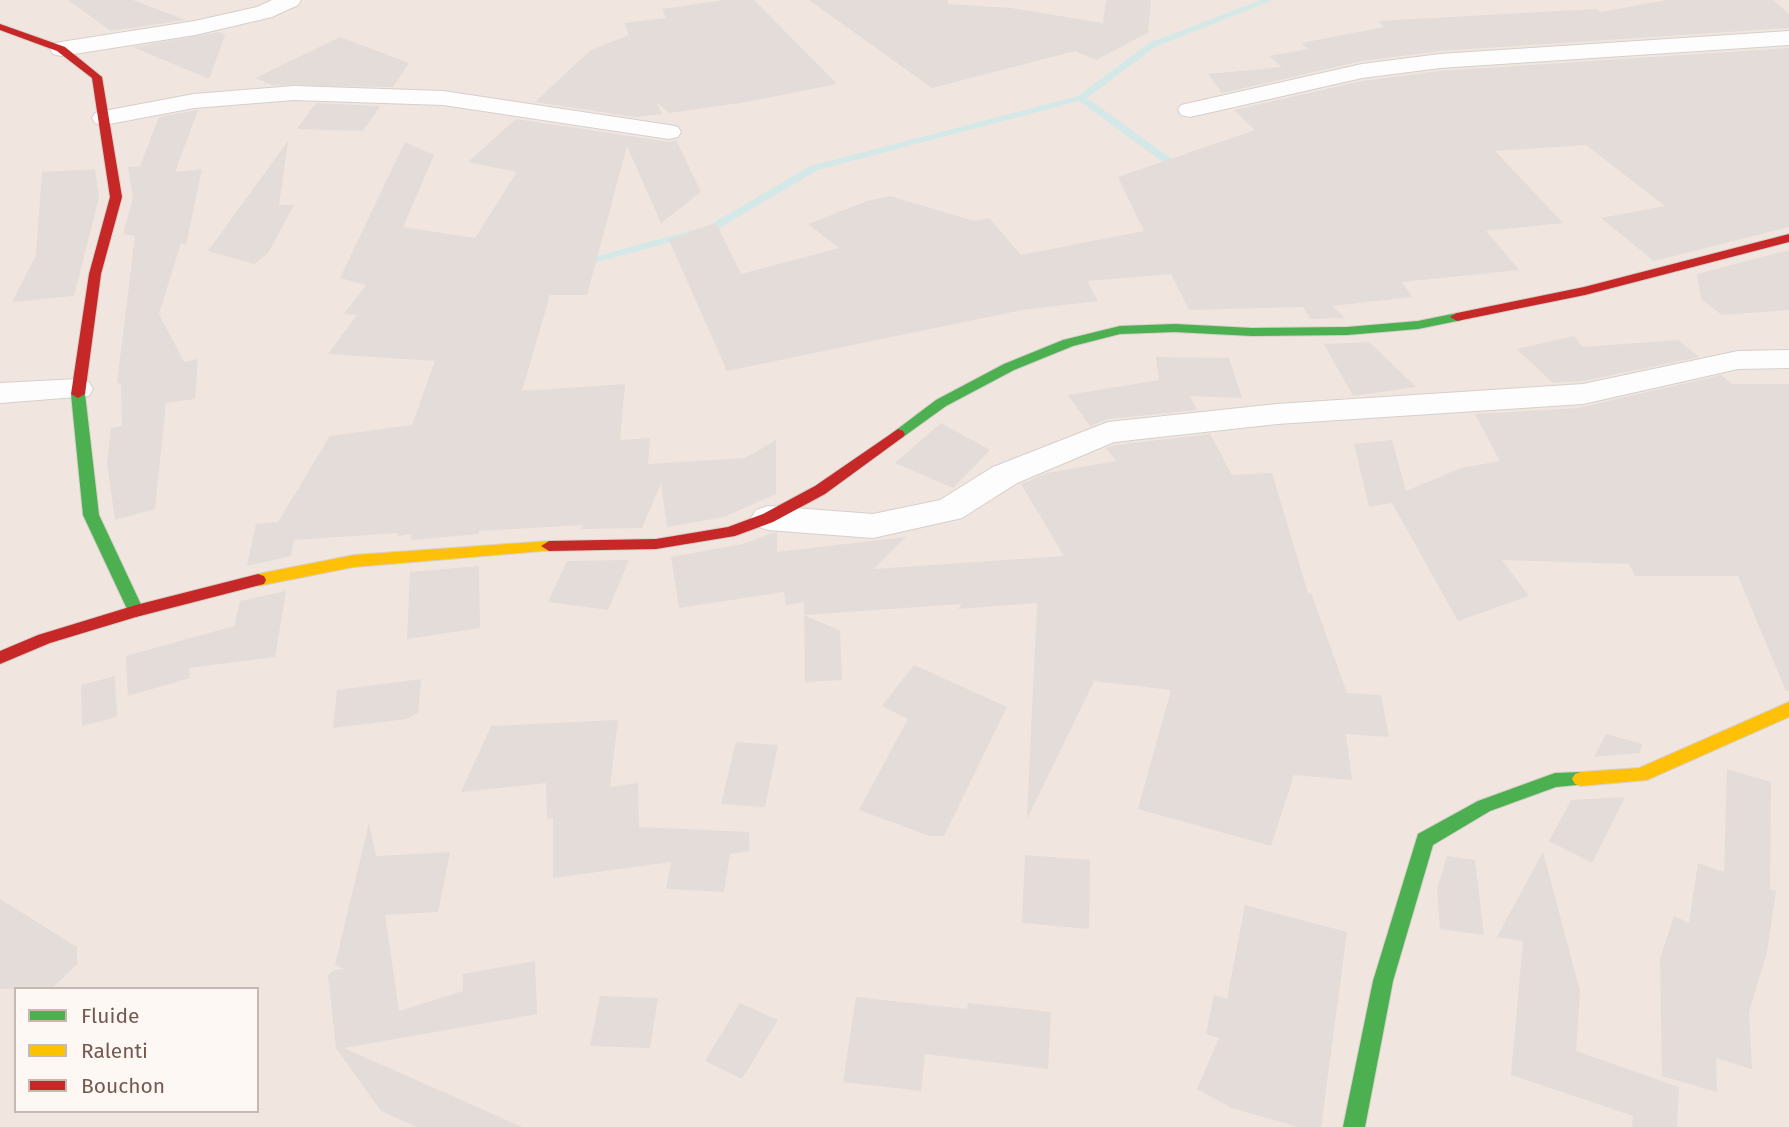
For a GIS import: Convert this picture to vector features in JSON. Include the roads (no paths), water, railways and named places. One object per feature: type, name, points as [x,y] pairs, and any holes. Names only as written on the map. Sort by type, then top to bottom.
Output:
[{"type":"street","points":[[61,49],[195,29],[264,12],[290,0]]},
{"type":"street","points":[[0,27],[61,49],[97,77],[116,197],[95,274],[78,389],[79,422],[91,515],[136,611]]},
{"type":"street","points":[[1190,110],[1362,71],[1440,61],[1789,38]]},
{"type":"street","points":[[104,118],[194,101],[294,93],[443,98],[669,132]]},
{"type":"street","points":[[0,658],[44,639],[136,611],[256,580],[354,561],[507,548],[656,544],[730,531],[768,518],[820,490],[941,403],[1009,366],[1068,343],[1120,330],[1175,328],[1252,332],[1347,331],[1418,325],[1585,291],[1789,238]]},
{"type":"street","points":[[768,518],[873,526],[950,509],[1005,475],[1108,432],[1277,414],[1583,394],[1738,360],[1789,359]]},
{"type":"street","points":[[0,393],[78,389]]},
{"type":"street","points":[[1354,1127],[1383,981],[1424,841],[1484,806],[1555,780],[1641,775],[1789,709]]},
{"type":"waterway","points":[[1081,98],[1152,45],[1269,0]]},
{"type":"waterway","points":[[590,261],[712,228],[814,168],[1081,98]]},
{"type":"waterway","points":[[1081,98],[1182,171]]}]
